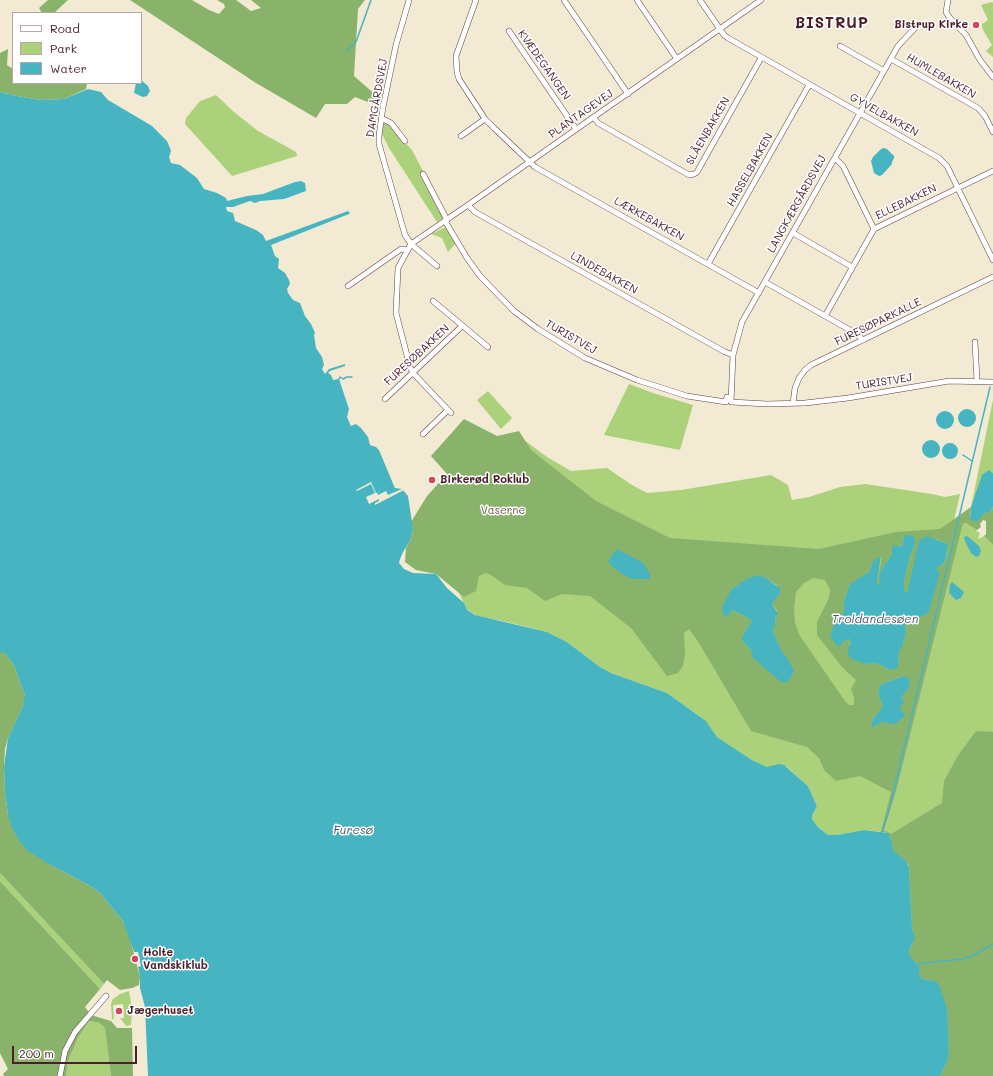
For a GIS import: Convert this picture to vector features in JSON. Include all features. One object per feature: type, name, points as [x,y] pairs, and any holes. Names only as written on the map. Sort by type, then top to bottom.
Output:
[{"type":"street","name":"DAMGÅRDSVEJ","points":[[409,0],[396,45],[381,118],[379,144],[403,228],[411,244]]},
{"type":"street","name":"LÆRKEBAKKEN","points":[[476,0],[456,56],[456,65],[459,79],[486,118],[506,140],[536,167],[759,293]]},
{"type":"street","points":[[564,0],[628,94]]},
{"type":"street","points":[[637,0],[677,59]]},
{"type":"street","name":"GYVELBAKKEN","points":[[700,0],[728,38],[939,158],[946,166],[958,188],[993,260]]},
{"type":"street","name":"PLANTAGEVEJ","points":[[422,434],[449,412],[413,373],[410,367],[395,306],[398,268],[411,244],[594,118],[761,0]]},
{"type":"street","points":[[948,0],[946,12],[966,35],[980,60],[993,76]]},
{"type":"street","name":"LANGKÆRGÅRDSVEJ","points":[[731,402],[731,372],[733,355],[742,322],[898,46],[915,28]]},
{"type":"street","name":"KVÆDEGANGEN","points":[[509,31],[576,130]]},
{"type":"street","points":[[840,46],[884,71]]},
{"type":"street","name":"SLÅENBAKKEN","points":[[594,118],[598,123],[689,175],[694,174],[697,172],[761,58]]},
{"type":"street","name":"HUMLEBAKKEN","points":[[891,59],[978,108],[985,116],[993,132]]},
{"type":"street","name":"HASSELBAKKEN","points":[[708,264],[809,85]]},
{"type":"street","points":[[381,118],[391,123],[406,141]]},
{"type":"street","points":[[461,136],[486,118]]},
{"type":"street","points":[[835,158],[843,166],[874,229]]},
{"type":"street","name":"ELLEBAKKEN","points":[[825,316],[874,229],[993,170]]},
{"type":"street","name":"TURISTVEJ","points":[[423,174],[446,221],[467,258],[480,276],[514,310],[538,329],[585,358],[612,371],[687,396],[726,402],[727,397]]},
{"type":"street","name":"LINDEBAKKEN","points":[[468,205],[475,212],[489,220],[725,352],[733,355]]},
{"type":"street","points":[[793,233],[852,267]]},
{"type":"street","points":[[411,244],[437,266]]},
{"type":"street","points":[[348,286],[400,249],[407,250]]},
{"type":"street","name":"FURESØPARKALLE","points":[[793,403],[795,388],[799,378],[805,370],[812,365],[993,276]]},
{"type":"street","points":[[765,282],[857,334],[863,340]]},
{"type":"street","name":"FURESØBAKKEN","points":[[433,301],[488,348]]},
{"type":"street","name":"FURESØBAKKEN","points":[[385,399],[462,326]]},
{"type":"street","points":[[975,342],[977,381]]},
{"type":"street","name":"TURISTVEJ","points":[[731,402],[767,404],[805,403],[848,398],[949,381],[993,382]]},
{"type":"street","points":[[60,1076],[65,1051],[75,1032],[106,996]]},
{"type":"green space","points":[[48,0],[68,0],[55,12],[41,12],[39,8]]},
{"type":"green space","points":[[130,0],[192,0],[219,14],[225,7],[224,4],[217,0],[236,0],[251,11],[261,8],[251,0],[365,0],[358,9],[354,76],[378,97],[373,104],[355,97],[347,104],[325,104],[316,118],[256,83]]},
{"type":"green space","points":[[992,2],[993,57],[986,51],[992,45],[982,28],[982,24],[988,20],[981,5]]},
{"type":"green space","points":[[8,49],[7,65],[12,68],[12,84],[87,84],[86,89],[64,99],[41,100],[0,92],[0,53]]},
{"type":"green space","points":[[216,95],[258,131],[296,152],[297,156],[232,176],[185,124],[186,118],[200,101]]},
{"type":"green space","points":[[384,121],[412,150],[423,171],[421,173],[444,217],[437,222],[389,148],[382,134]]},
{"type":"green space","points":[[446,227],[456,243],[448,252],[442,238],[431,234]]},
{"type":"green space","points":[[629,384],[693,405],[680,450],[604,435]]},
{"type":"green space","points":[[488,391],[512,418],[501,429],[477,400]]},
{"type":"green space","points":[[993,400],[993,473],[989,470],[971,507]]},
{"type":"green space","name":"Vaserne","points":[[464,419],[497,436],[519,431],[531,450],[596,501],[670,538],[819,549],[896,532],[940,529],[971,507],[970,519],[984,512],[990,512],[993,507],[993,545],[984,536],[986,534],[986,521],[983,520],[980,524],[981,527],[977,530],[966,523],[963,524],[896,792],[884,831],[891,834],[942,803],[944,781],[957,757],[976,731],[993,732],[993,1076],[940,1076],[947,1062],[949,1052],[947,1009],[935,981],[922,979],[919,974],[918,964],[911,959],[909,955],[909,950],[915,939],[912,928],[909,864],[893,850],[891,845],[891,837],[888,833],[881,832],[891,792],[860,776],[836,781],[824,770],[819,758],[807,747],[751,731],[699,643],[689,629],[684,633],[685,655],[683,666],[678,673],[667,676],[631,628],[590,596],[562,594],[545,601],[527,588],[505,585],[486,573],[479,576],[476,591],[464,597],[436,574],[416,570],[405,562],[406,548],[410,541],[413,529],[411,522],[427,496],[447,474],[431,456]],"holes":[[[904,535],[915,544],[910,556],[904,581],[904,591],[907,593],[912,571],[936,539],[948,544],[946,558],[942,565],[935,568],[918,617],[907,620],[905,628],[906,635],[903,640],[904,644],[899,651],[899,661],[890,670],[876,663],[866,664],[849,646],[850,639],[846,640],[842,644],[834,624],[844,612],[844,600],[850,584],[869,572],[873,561],[882,557],[877,582],[878,586],[882,583],[882,568],[891,556],[892,550],[897,546],[902,547]],[[758,575],[766,578],[778,586],[780,593],[772,604],[777,610],[773,631],[781,650],[792,667],[751,650],[742,640],[742,636],[752,621],[731,610],[748,578]],[[813,578],[825,580],[830,590],[829,598],[817,622],[817,635],[842,667],[856,680],[851,689],[854,697],[854,705],[849,705],[845,701],[800,636],[795,623],[794,608],[796,592],[804,583]],[[900,677],[910,686],[903,695],[900,705],[900,709],[905,714],[901,720],[895,723],[882,722],[872,727],[873,719],[883,706],[878,693],[881,684]]]},
{"type":"green space","points":[[520,437],[547,457],[571,471],[607,468],[647,493],[681,490],[771,475],[788,485],[792,500],[809,497],[840,487],[865,484],[945,497],[960,494],[882,832],[864,830],[837,835],[828,835],[818,827],[812,819],[817,806],[808,786],[787,767],[767,767],[752,760],[717,737],[702,718],[667,693],[611,673],[600,667],[567,642],[547,632],[478,616],[467,610],[457,589]],"holes":[[[766,578],[778,586],[745,616]]]},
{"type":"green space","points":[[966,523],[974,527],[977,530],[976,531],[980,533],[978,539],[984,536],[993,545],[993,1027],[940,1076],[941,1074],[888,832],[884,832],[896,792],[963,524]]},
{"type":"green space","points":[[1,651],[5,653],[14,665],[25,696],[25,702],[8,738],[5,749],[5,793],[8,815],[49,864],[92,887],[100,893],[123,921],[130,939],[140,977],[139,985],[132,988],[120,990],[107,980],[104,984],[0,873]]},
{"type":"green space","points":[[0,873],[104,984],[100,989],[0,881]]},
{"type":"green space","points":[[0,881],[100,989],[85,1007],[91,1015],[111,1021],[117,1028],[132,1028],[133,1076],[111,1076],[105,1028],[100,1023],[89,1021],[78,1038],[68,1061],[66,1076],[4,1076],[3,1074],[8,1069],[0,1053]]},
{"type":"green space","points":[[129,991],[132,1010],[131,1025],[126,1026],[120,1018],[124,1018],[123,1004],[113,1005],[114,1019],[112,1019],[111,1005],[112,1000],[120,994]]},
{"type":"green space","points":[[89,1021],[101,1023],[105,1028],[111,1076],[66,1076],[68,1061],[78,1038]]},
{"type":"water","points":[[142,81],[148,86],[150,91],[147,96],[143,97],[134,93],[136,84],[142,84]]},
{"type":"water","name":"Furesø","points":[[88,89],[101,92],[108,100],[152,126],[167,141],[171,151],[169,157],[171,163],[180,165],[197,178],[204,189],[217,193],[226,198],[227,201],[263,194],[295,182],[301,181],[305,183],[306,191],[284,199],[260,201],[255,203],[250,201],[233,207],[226,207],[227,211],[233,213],[235,221],[256,230],[263,235],[266,241],[348,211],[350,213],[271,245],[275,256],[279,259],[278,268],[285,273],[289,280],[290,284],[287,289],[288,293],[293,300],[300,303],[305,316],[315,333],[316,348],[322,357],[324,365],[322,369],[325,374],[329,369],[345,364],[345,366],[328,373],[331,375],[333,380],[339,379],[349,409],[347,417],[351,426],[356,424],[361,428],[368,437],[370,445],[379,450],[395,488],[402,489],[408,496],[413,529],[410,541],[403,552],[399,563],[404,569],[413,573],[436,574],[447,588],[464,603],[467,610],[475,615],[547,632],[567,642],[600,667],[611,673],[667,693],[706,721],[717,737],[752,760],[767,767],[779,764],[784,765],[808,786],[817,806],[812,819],[818,827],[828,835],[837,835],[864,830],[888,833],[890,835],[893,850],[907,862],[909,868],[912,928],[915,939],[909,950],[909,955],[919,966],[919,974],[922,979],[935,981],[939,984],[947,1009],[949,1052],[947,1062],[940,1076],[148,1076],[145,1007],[140,988],[138,967],[141,966],[138,952],[134,952],[123,921],[100,893],[92,887],[28,851],[20,842],[12,828],[8,815],[5,793],[4,767],[8,738],[23,706],[25,696],[14,665],[5,653],[0,652],[0,92],[41,100],[64,99]]},
{"type":"water","points":[[883,148],[887,149],[894,156],[894,158],[892,164],[882,175],[879,176],[874,173],[871,161],[873,157]]},
{"type":"water","points":[[967,409],[973,412],[976,418],[973,424],[967,427],[961,424],[958,418],[961,412]]},
{"type":"water","points":[[945,411],[951,414],[954,420],[951,426],[945,429],[939,426],[936,420],[939,414]]},
{"type":"water","points":[[927,440],[935,440],[940,445],[938,456],[935,458],[927,458],[922,453],[922,445]]},
{"type":"water","points":[[950,443],[957,448],[958,451],[953,458],[950,459],[943,454],[942,451],[947,444]]},
{"type":"water","points":[[989,470],[993,473],[993,507],[990,512],[984,513],[977,522],[970,519],[971,507],[982,475]]},
{"type":"water","name":"Troldandesøen","points":[[904,535],[914,536],[915,544],[910,556],[904,581],[904,591],[907,593],[919,541],[926,536],[948,544],[946,558],[942,565],[936,568],[940,573],[929,611],[925,615],[907,620],[905,628],[906,635],[903,640],[904,644],[899,651],[898,668],[890,670],[876,663],[866,664],[851,659],[847,652],[850,639],[846,640],[838,647],[830,636],[834,624],[844,612],[844,601],[850,584],[869,572],[873,561],[881,556],[877,582],[878,585],[881,584],[879,578],[882,568],[891,556],[893,545],[902,547]]},
{"type":"water","points":[[967,536],[979,546],[981,551],[979,556],[976,557],[971,553],[964,537]]},
{"type":"water","points":[[617,549],[643,563],[650,574],[650,579],[632,579],[619,572],[612,566],[608,561]]},
{"type":"water","points":[[758,575],[766,578],[780,588],[780,593],[772,604],[778,614],[775,618],[773,631],[781,650],[788,659],[794,671],[789,680],[785,683],[781,682],[752,657],[751,650],[742,640],[742,636],[752,621],[732,610],[727,617],[723,614],[722,607],[731,590],[748,578]]},
{"type":"water","points":[[952,582],[964,592],[961,598],[956,600],[949,593],[950,584]]},
{"type":"water","points":[[904,676],[909,678],[910,686],[903,695],[902,698],[904,702],[900,706],[900,709],[905,714],[903,718],[895,724],[882,722],[871,728],[873,719],[883,706],[878,693],[881,684]]},
{"type":"pier","points":[[371,482],[376,493],[381,491],[377,493],[378,495],[386,491],[388,495],[404,488],[406,489],[375,505],[379,499],[369,504],[366,497],[375,493],[371,484],[357,491],[356,490]]},
{"type":"waterway","points":[[347,51],[356,42],[371,0]]},
{"type":"waterway","points":[[339,379],[340,377],[343,379],[352,377]]},
{"type":"waterway","points":[[882,832],[891,803],[990,387]]},
{"type":"waterway","points":[[963,455],[972,461]]},
{"type":"waterway","points":[[918,964],[970,957],[993,944]]},
{"type":"place","name":"Bistrup Kirke","points":[[976,25]]},
{"type":"place","name":"Birkerød Roklub","points":[[432,480]]},
{"type":"place","name":"Holte Vandskiklub","points":[[135,959]]},
{"type":"place","name":"Jægerhuset","points":[[119,1011]]},
{"type":"district","name":"BISTRUP","points":[[832,23]]}]
